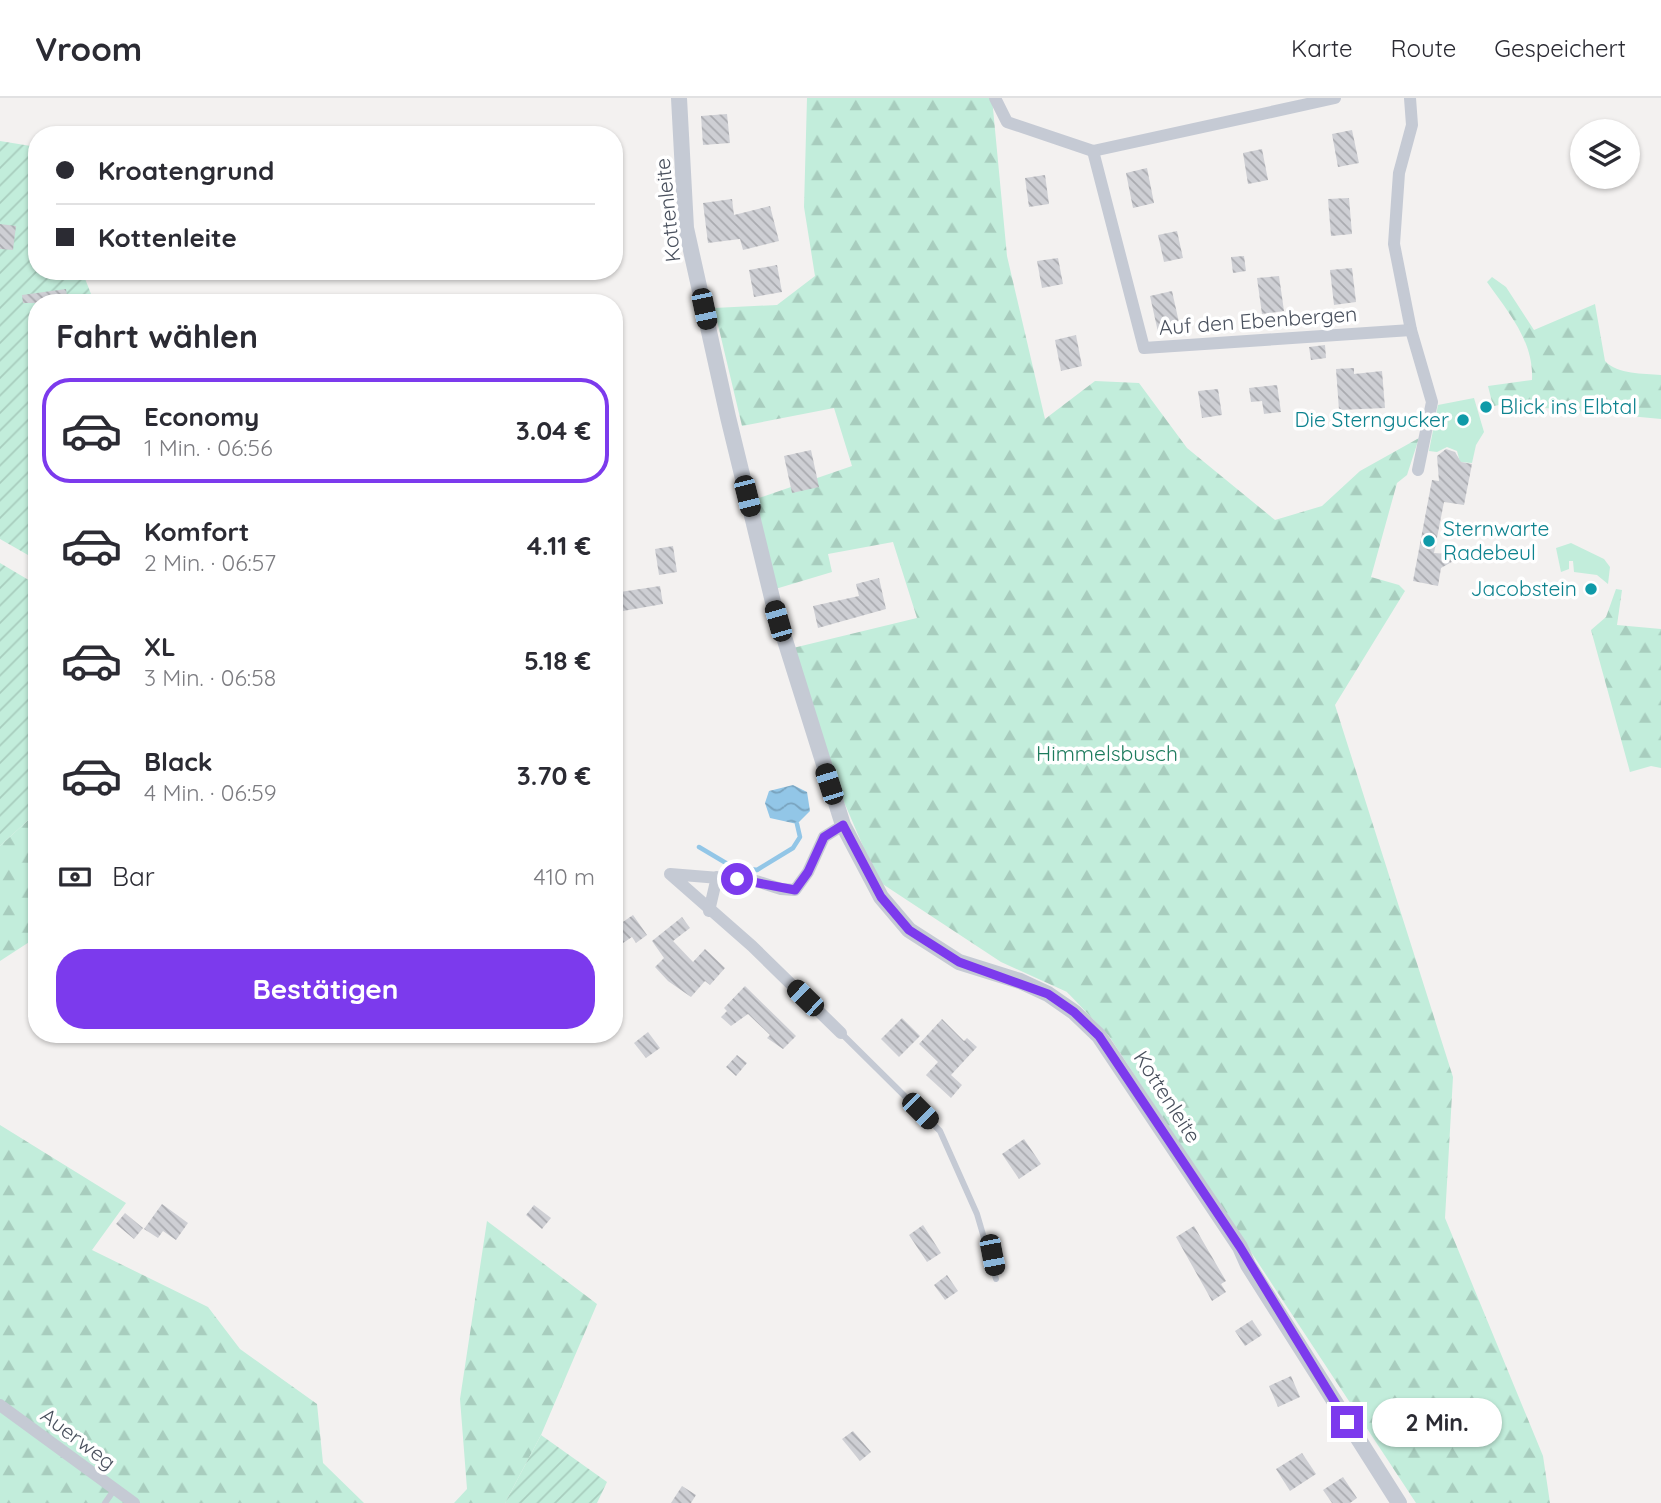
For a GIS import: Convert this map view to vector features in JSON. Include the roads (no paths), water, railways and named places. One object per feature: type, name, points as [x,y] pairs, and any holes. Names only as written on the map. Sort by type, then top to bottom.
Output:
[{"type":"street","name":"Kottenleite","points":[[679,98],[686,228],[728,417],[773,602],[843,825],[881,897],[909,930],[959,962],[1048,994],[1074,1012],[1099,1036],[1240,1247],[1399,1503]]},
{"type":"street","points":[[995,98],[1007,122],[1093,151],[1335,98]]},
{"type":"street","points":[[1410,98],[1412,125],[1399,173],[1394,244],[1411,330],[1432,402],[1418,470]]},
{"type":"street","name":"Auf den Ebenbergen","points":[[1093,151],[1143,348],[1411,330]]},
{"type":"street","points":[[841,1033],[752,946],[670,874],[717,877],[795,890],[808,872],[824,837],[843,825]]},
{"type":"street","points":[[709,911],[717,877]]},
{"type":"street","name":"Auerweg","points":[[0,1405],[134,1503]]},
{"type":"lane","points":[[841,1033],[940,1130],[977,1214],[996,1279]]},
{"type":"lane","points":[[105,1503],[114,1490]]},
{"type":"water","points":[[793,785],[807,792],[810,811],[797,824],[770,818],[765,803],[769,791]]},
{"type":"waterway","points":[[699,847],[731,866],[757,870],[793,848],[800,837],[797,824]]},
{"type":"place","name":"Blick ins Elbtal","points":[[1486,407]]},
{"type":"place","name":"Die Sterngucker","points":[[1463,420]]},
{"type":"place","name":"Sternwarte Radebeul","points":[[1429,541]]},
{"type":"place","name":"Jacobstein","points":[[1591,589]]},
{"type":"park label","name":"Himmelsbusch","points":[[1107,754]]}]
